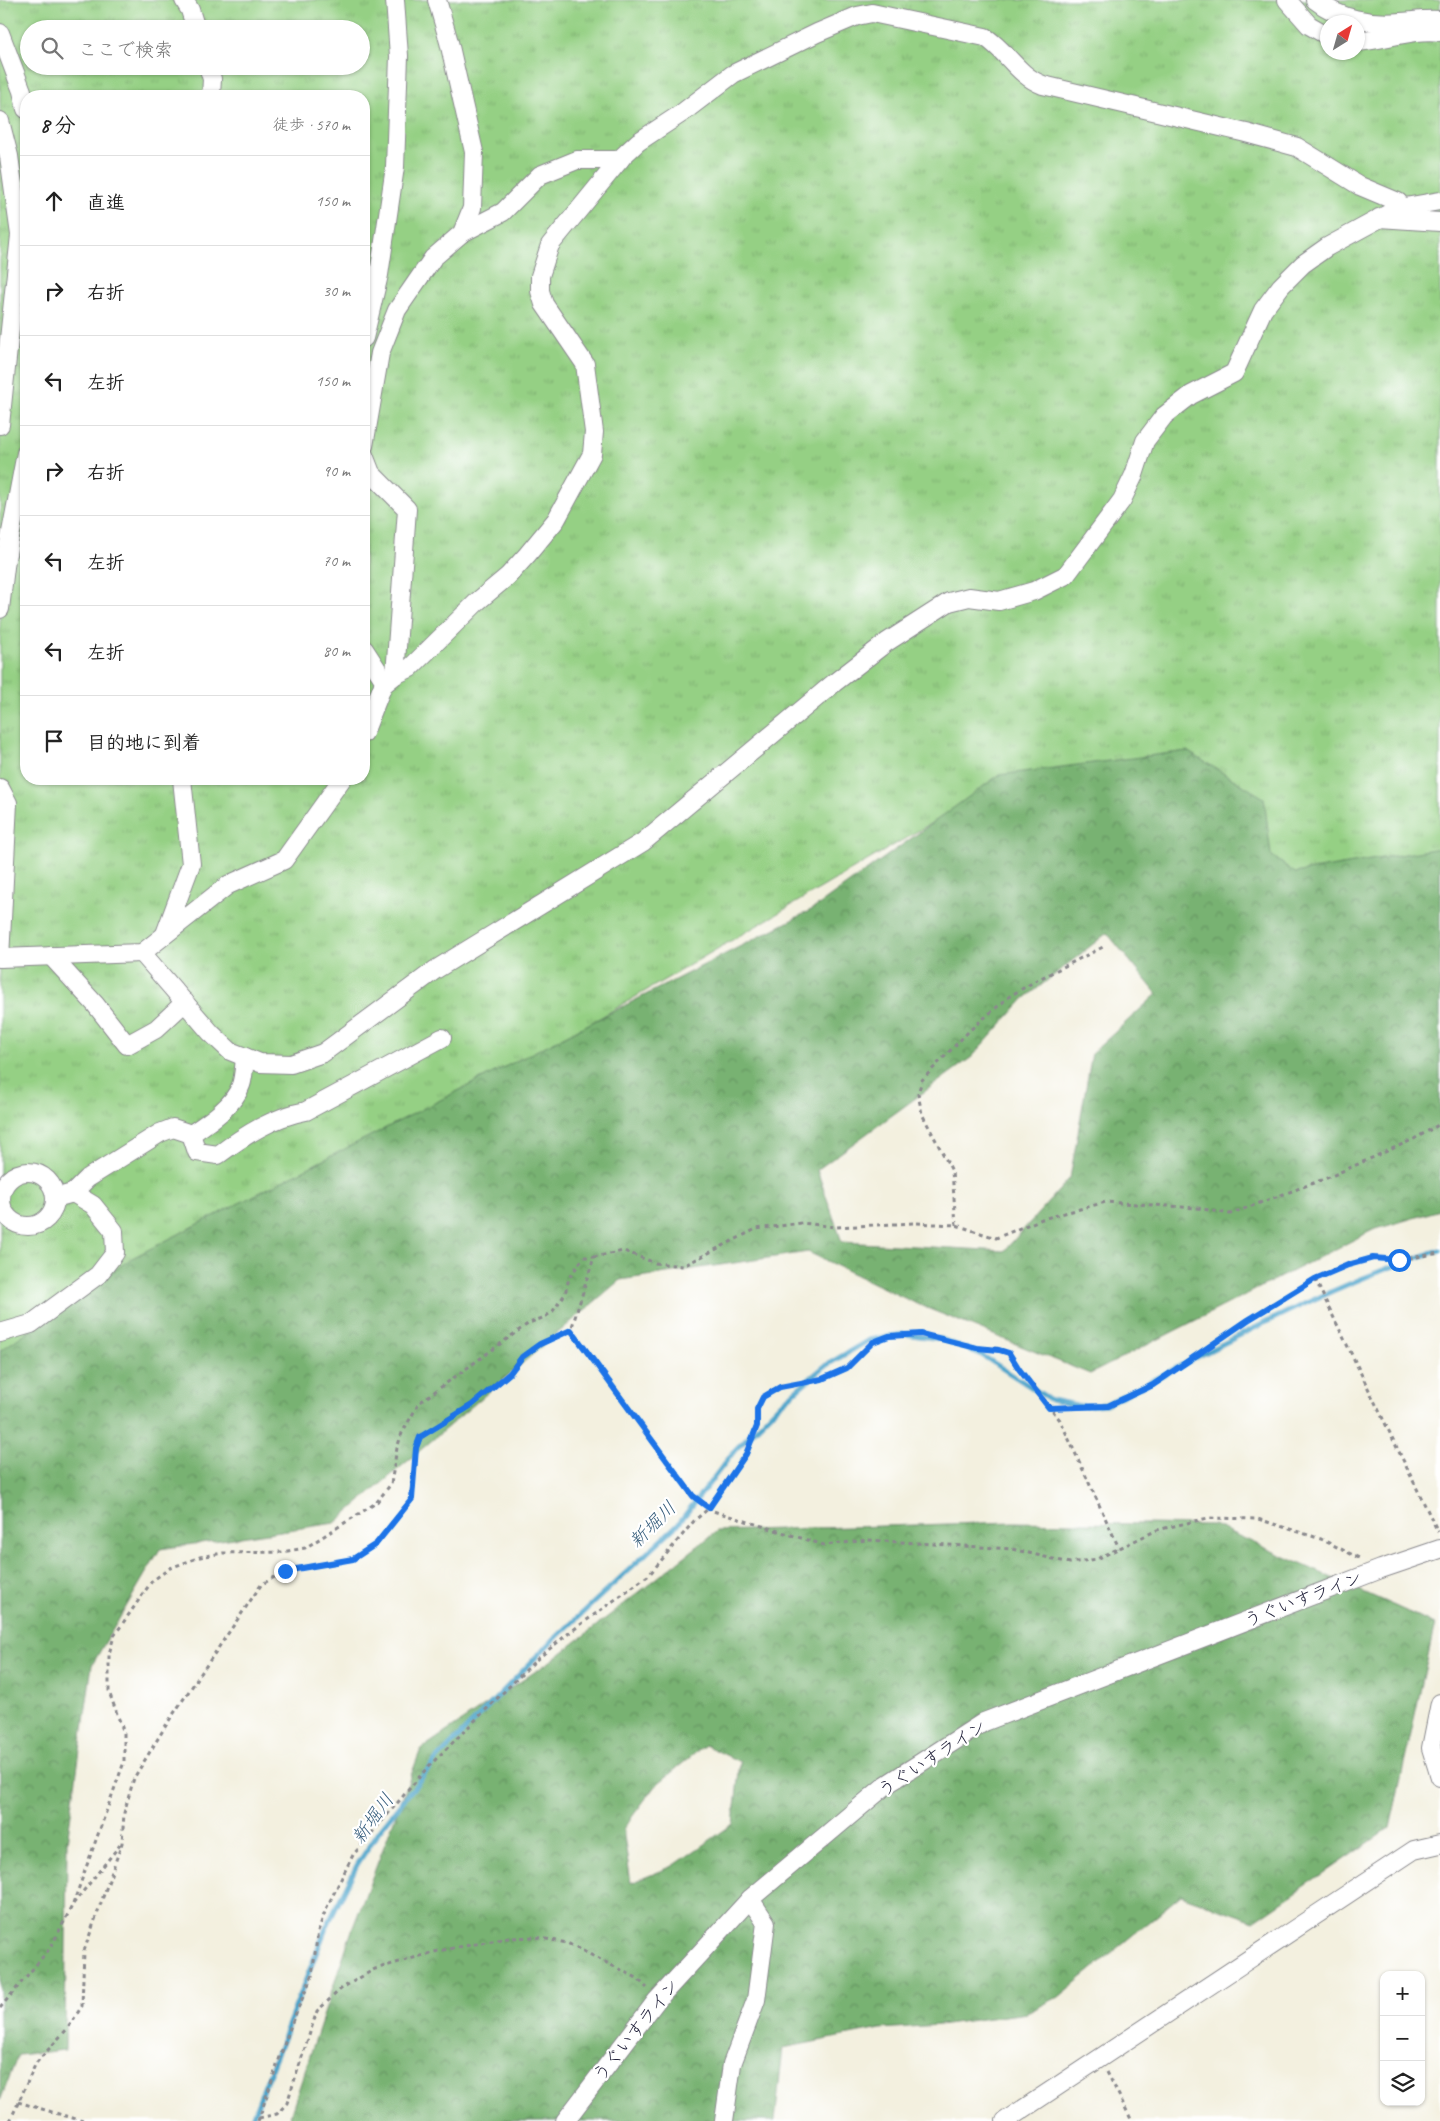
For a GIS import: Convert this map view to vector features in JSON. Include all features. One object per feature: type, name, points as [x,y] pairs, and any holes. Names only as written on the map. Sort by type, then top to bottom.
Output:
[{"type":"street","points":[[184,0],[193,20]]},
{"type":"street","points":[[370,313],[379,275],[396,167],[399,56],[395,0]]},
{"type":"street","points":[[437,0],[449,42],[474,152],[472,208],[462,232]]},
{"type":"street","points":[[1287,0],[1309,25],[1320,31]]},
{"type":"street","points":[[1315,0],[1327,10],[1367,23],[1401,22],[1423,18],[1440,20]]},
{"type":"street","points":[[370,658],[384,680],[389,680],[410,668],[478,601],[508,576],[527,555],[556,520],[592,454],[594,432],[585,364],[544,304],[540,291],[540,276],[550,245],[620,160],[638,142],[682,113],[733,74],[817,33],[857,16],[872,12],[985,37],[997,44],[1030,80],[1043,85],[1246,133],[1297,147],[1360,186],[1398,202],[1399,208]]},
{"type":"street","points":[[1365,41],[1428,30],[1440,32]]},
{"type":"street","points":[[0,33],[22,90]]},
{"type":"street","points":[[211,75],[211,90]]},
{"type":"street","points":[[0,121],[9,156],[20,235],[0,425]]},
{"type":"street","points":[[370,411],[380,353],[397,310],[433,258],[462,232],[503,212],[540,175],[577,160],[620,160]]},
{"type":"street","points":[[142,953],[211,1033],[230,1051],[260,1063],[291,1064],[323,1053],[435,970],[643,842],[834,683],[887,642],[949,602],[969,597],[999,601],[1034,592],[1066,575],[1122,500],[1134,475],[1145,441],[1164,416],[1191,395],[1234,373],[1263,310],[1281,286],[1303,264],[1328,247],[1399,208],[1440,201]]},
{"type":"street","points":[[1379,218],[1440,222]]},
{"type":"street","points":[[370,470],[407,509],[389,680],[370,720]]},
{"type":"street","points":[[0,609],[6,560],[20,485]]},
{"type":"street","points":[[165,934],[191,864],[183,785]]},
{"type":"street","points":[[0,788],[8,803],[0,958],[142,953],[228,885],[284,860],[338,785]]},
{"type":"street","points":[[51,956],[95,1004],[126,1045],[156,1029],[185,1002]]},
{"type":"street","points":[[191,1134],[197,1152],[218,1154],[247,1133],[292,1113],[306,1110],[442,1038]]},
{"type":"street","points":[[55,1198],[72,1194],[88,1178],[160,1133],[173,1128],[191,1134],[209,1123],[231,1100],[241,1085],[245,1057]]},
{"type":"street","points":[[27,1172],[38,1174],[46,1179],[52,1188],[55,1198],[53,1208],[48,1217],[39,1223],[29,1226],[18,1224],[9,1218],[3,1210],[0,1199],[8,1180],[17,1174],[27,1172]]},
{"type":"street","points":[[0,1333],[31,1324],[98,1275],[115,1253],[114,1231],[93,1205],[72,1194]]},
{"type":"street","name":"うぐいすライン","points":[[565,2121],[657,2000],[750,1899],[886,1785],[984,1722],[1381,1569],[1440,1549]]},
{"type":"street","points":[[1440,1703],[1431,1748],[1440,1777]]},
{"type":"street","points":[[1005,2121],[1414,1850],[1440,1844]]},
{"type":"street","points":[[724,2121],[732,2064],[756,2000],[766,1922],[750,1899]]},
{"type":"path","points":[[956,1225],[952,1171],[922,1114],[918,1094],[922,1080],[970,1030],[1010,996],[1037,980],[1103,947]]},
{"type":"path","points":[[0,2008],[51,1947],[72,1904],[124,1762],[124,1733],[109,1692],[109,1654],[114,1636],[152,1581],[170,1568],[200,1557],[222,1552],[282,1552],[306,1548],[376,1503],[391,1484],[397,1448],[402,1433],[419,1403],[529,1323],[545,1317],[553,1311],[565,1294],[569,1278],[584,1257],[624,1252],[655,1263],[683,1266],[756,1229],[802,1222],[836,1227],[915,1223],[956,1225],[996,1238],[1042,1219],[1106,1202],[1198,1208],[1230,1214],[1327,1178],[1414,1139],[1440,1124]]},
{"type":"path","points":[[1049,1408],[1108,1406],[1153,1385],[1248,1320],[1315,1279],[1348,1265],[1373,1258],[1399,1260],[1440,1253]]},
{"type":"path","points":[[10,2121],[36,2063],[68,2028],[82,2006],[84,1952],[122,1843],[124,1813],[134,1778],[168,1722],[261,1584],[285,1571],[353,1559],[376,1544],[412,1499],[416,1448],[420,1437],[472,1405],[510,1373],[522,1357],[540,1344],[571,1330],[594,1257]]},
{"type":"path","points":[[1315,1279],[1440,1537]]},
{"type":"path","points":[[571,1330],[693,1496],[713,1511],[824,1545],[868,1540],[1012,1549],[1070,1563],[1097,1559],[1157,1530],[1208,1518],[1258,1519],[1321,1539],[1381,1569]]},
{"type":"path","points":[[258,2119],[292,2022],[312,1976],[318,1931],[326,1909],[353,1855],[427,1768],[536,1660],[569,1633],[649,1575],[694,1521],[709,1508],[746,1454],[757,1426],[757,1409],[763,1397],[780,1387],[822,1379],[847,1368],[873,1342],[889,1336],[921,1334],[977,1348],[1009,1353],[1019,1369],[1060,1420],[1119,1548]]},
{"type":"path","points":[[72,1904],[122,1843]]},
{"type":"path","points":[[258,2119],[277,2114],[287,2103],[317,2011],[342,1988],[375,1969],[464,1946],[508,1938],[536,1937],[567,1943],[637,1978],[657,2000]]},
{"type":"path","points":[[1099,2058],[1132,2121]]},
{"type":"path","points":[[18,2102],[83,2121]]},
{"type":"green space","points":[[0,0],[1440,0],[1440,895],[935,821],[591,1023],[371,1136],[0,1402]]},
{"type":"green space","points":[[1187,751],[1264,798],[1271,855],[1295,873],[1440,848],[1440,1210],[1373,1230],[1090,1374],[917,1304],[808,1252],[620,1280],[335,1523],[160,1549],[92,1665],[67,1842],[65,2050],[18,2055],[0,2101],[0,1351],[132,1258],[813,909],[999,775]],"holes":[[[1107,933],[1157,994],[1092,1053],[1070,1178],[1004,1251],[842,1242],[817,1170],[972,1057],[1024,999]]]},
{"type":"green space","points":[[1014,1522],[1214,1525],[1435,1624],[1390,1828],[1254,1921],[1181,1895],[1058,1997],[1027,2013],[939,2025],[880,2029],[783,2048],[775,2121],[288,2121],[352,1930],[421,1749],[555,1658],[717,1531]],"holes":[[[705,1745],[740,1762],[733,1824],[673,1866],[631,1883],[623,1829],[655,1786]]]},
{"type":"waterway","name":"新堀川","points":[[251,2121],[326,1928],[357,1865],[379,1831],[435,1761],[547,1646],[678,1524],[735,1450],[780,1404],[825,1366],[869,1340],[904,1334],[941,1339],[980,1354],[1051,1400],[1081,1406],[1106,1404],[1312,1300],[1397,1265],[1440,1250]]},
{"type":"route","points":[[285,1571],[353,1559],[376,1544],[412,1499],[416,1448],[420,1437],[436,1425],[472,1405],[510,1373],[522,1357],[540,1344],[571,1330],[693,1496],[709,1508],[746,1454],[757,1426],[757,1409],[763,1397],[780,1387],[822,1379],[847,1368],[873,1342],[889,1336],[921,1334],[977,1348],[1009,1353],[1049,1408],[1108,1406],[1153,1385],[1248,1320],[1315,1279],[1348,1265],[1373,1258],[1399,1260]]}]
